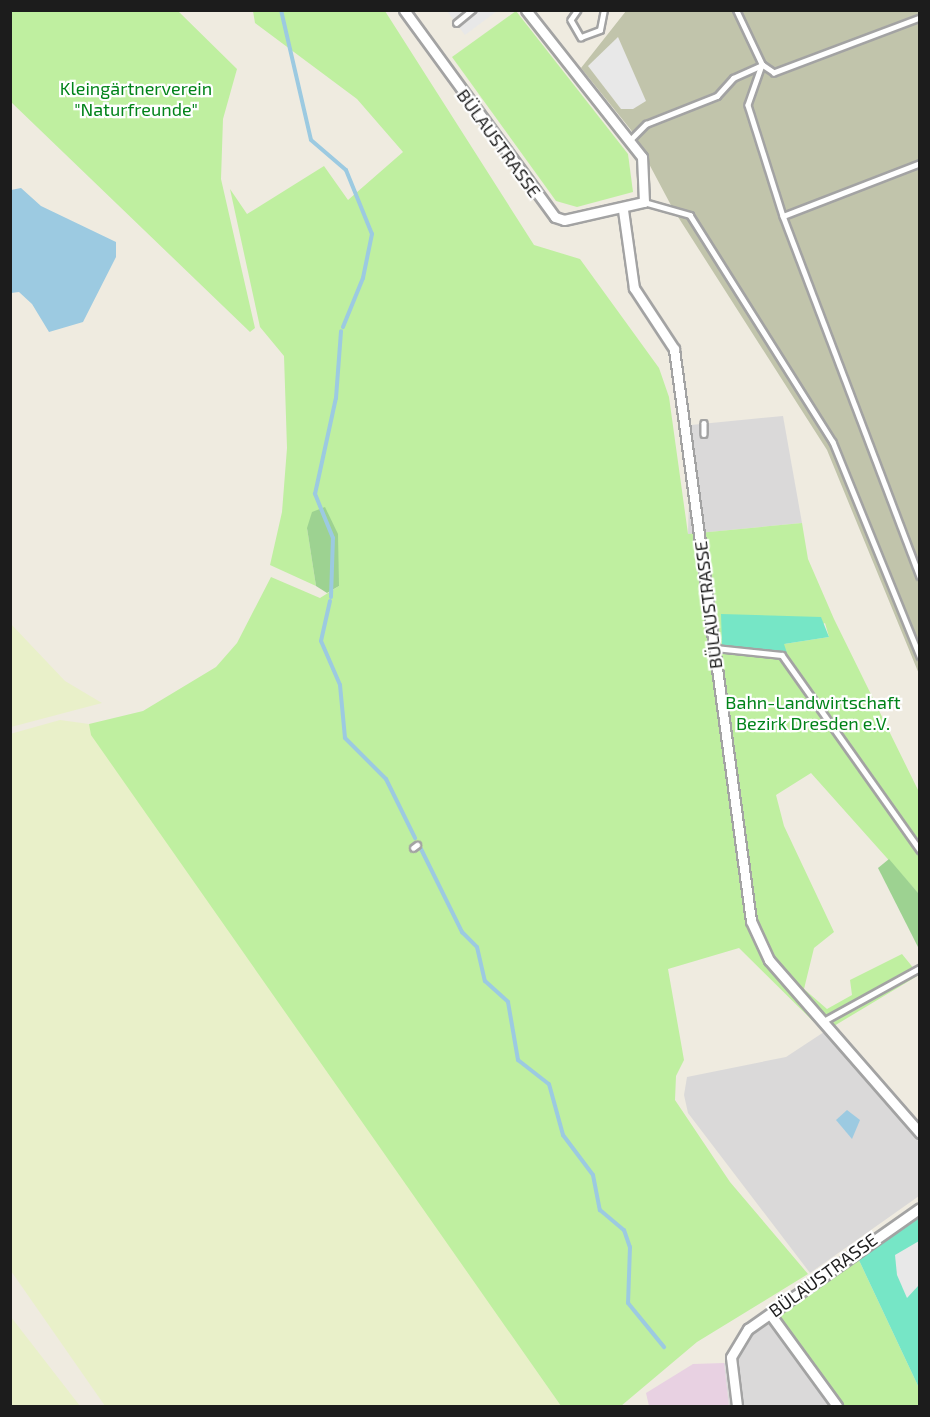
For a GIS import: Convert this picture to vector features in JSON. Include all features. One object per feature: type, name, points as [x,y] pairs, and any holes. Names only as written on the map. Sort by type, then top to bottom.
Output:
[{"type":"street","name":"BÜLAUSTRASSE","points":[[404,10],[551,214],[564,220],[623,210],[644,202]]},
{"type":"street","points":[[526,10],[642,157],[644,202]]},
{"type":"street","name":"BÜLAUSTRASSE","points":[[623,210],[634,288],[674,349],[751,921],[769,960],[920,1133]]},
{"type":"street","name":"BÜLAUSTRASSE","points":[[737,1407],[732,1348],[770,1314],[920,1208]]},
{"type":"street","points":[[770,1314],[837,1407]]},
{"type":"lane","points":[[456,22],[472,10]]},
{"type":"lane","points":[[578,10],[571,20],[581,37],[600,30],[604,10]]},
{"type":"lane","points":[[736,10],[762,65],[774,73],[920,18]]},
{"type":"lane","points":[[629,141],[646,124],[717,96],[734,78],[762,65]]},
{"type":"lane","points":[[762,65],[748,116],[783,216],[920,576]]},
{"type":"lane","points":[[783,216],[920,163]]},
{"type":"lane","points":[[644,202],[690,215],[833,442],[920,656]]},
{"type":"lane","points":[[704,423],[704,434]]},
{"type":"lane","points":[[715,648],[782,655],[920,850]]},
{"type":"lane","points":[[822,1022],[920,968]]},
{"type":"shaded area","points":[[447,11],[497,11],[465,35]]},
{"type":"shaded area","points":[[626,11],[919,11],[919,674],[827,450],[673,209],[631,130],[581,68]]},
{"type":"shaded area","points":[[618,37],[646,101],[633,109],[621,109],[588,66]]},
{"type":"shaded area","points":[[783,416],[802,523],[688,534],[691,425]]},
{"type":"shaded area","points":[[11,624],[65,681],[102,703],[11,727]]},
{"type":"shaded area","points":[[60,720],[89,724],[561,1406],[105,1406],[11,1271],[10,734]]},
{"type":"shaded area","points":[[824,1032],[919,1142],[919,1196],[810,1273],[688,1113],[684,1095],[687,1077],[786,1057]]},
{"type":"shaded area","points":[[919,1241],[919,1285],[907,1298],[897,1275],[895,1255]]},
{"type":"shaded area","points":[[779,1315],[836,1396],[840,1406],[729,1406],[724,1364],[748,1335]]},
{"type":"shaded area","points":[[11,1317],[80,1406],[11,1406]]},
{"type":"shaded area","points":[[724,1363],[729,1406],[649,1406],[646,1393],[693,1364]]},
{"type":"green space","name":"Kleingärtnerverein \"Naturfreunde\"","points":[[10,11],[178,11],[237,69],[223,119],[221,179],[255,328],[250,332],[11,102]]},
{"type":"green space","name":"Bahn-Landwirtschaft Bezirk Dresden e.V.","points":[[253,11],[385,11],[534,245],[580,259],[659,368],[669,397],[688,534],[802,523],[808,559],[834,619],[919,792],[919,894],[811,773],[776,795],[784,826],[834,932],[814,948],[804,989],[827,1009],[852,995],[850,980],[902,954],[919,975],[824,1032],[739,948],[668,969],[684,1060],[676,1076],[675,1100],[730,1182],[808,1274],[697,1342],[621,1406],[561,1406],[91,735],[89,724],[143,711],[216,667],[237,643],[271,577],[320,598],[339,586],[307,528],[316,586],[270,565],[282,512],[287,448],[284,356],[260,327],[230,189],[247,214],[324,166],[348,200],[403,152],[357,99],[255,23]],"holes":[[[825,623],[829,637],[784,644]]]},
{"type":"green space","points":[[516,11],[628,154],[633,192],[577,207],[556,201],[452,57]]},
{"type":"green space","points":[[325,507],[338,534],[339,586],[327,593],[316,586],[307,528],[312,512]]},
{"type":"green space","points":[[721,614],[821,617],[829,637],[784,644],[787,653],[722,645]]},
{"type":"green space","points":[[889,859],[919,894],[919,949],[878,868]]},
{"type":"green space","points":[[919,1214],[919,1388],[857,1256]]},
{"type":"green space","points":[[857,1256],[919,1388],[919,1406],[840,1406],[779,1315]]},
{"type":"water","points":[[21,188],[41,206],[116,242],[116,257],[83,322],[49,332],[32,304],[19,292],[11,293],[11,190]]},
{"type":"water","points":[[847,1110],[860,1120],[852,1139],[836,1120]]},
{"type":"waterway","points":[[281,10],[311,140],[346,170],[372,234],[363,278],[343,327]]},
{"type":"waterway","points":[[331,597],[333,538],[315,494],[336,398],[341,331]]},
{"type":"waterway","points":[[330,601],[321,641],[340,685],[345,738],[386,779],[415,838]]},
{"type":"waterway","points":[[421,849],[462,932],[477,947],[485,981],[508,1002],[518,1060],[549,1084],[563,1135],[593,1175],[600,1210],[624,1230],[630,1247],[628,1303],[664,1347]]}]
